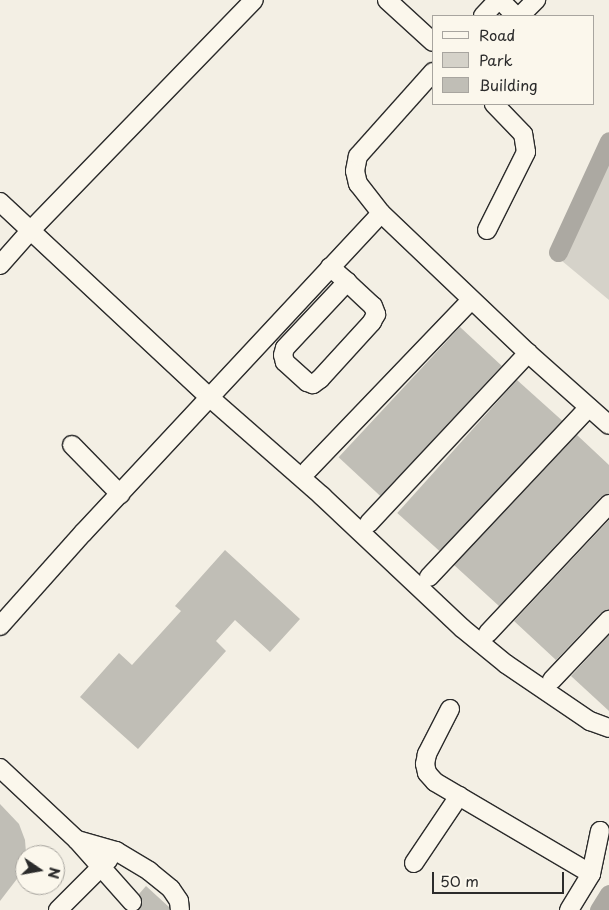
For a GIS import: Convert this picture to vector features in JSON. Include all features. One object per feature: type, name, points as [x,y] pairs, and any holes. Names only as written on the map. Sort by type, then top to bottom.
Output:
[{"type":"street","points":[[0,265],[31,230],[254,0]]},
{"type":"street","points":[[387,0],[432,41]]},
{"type":"street","points":[[484,15],[499,0],[515,15]]},
{"type":"street","points":[[521,15],[536,0]]},
{"type":"street","points":[[432,73],[358,156],[356,171],[358,184],[381,213],[528,353],[609,425]]},
{"type":"street","points":[[487,230],[526,152],[523,134],[495,105]]},
{"type":"street","points":[[0,202],[210,397],[322,496],[462,628],[506,664],[574,711],[590,721],[609,728]]},
{"type":"street","points":[[0,626],[381,213]]},
{"type":"street","points":[[330,267],[347,282],[373,306],[376,314],[372,322],[320,379],[313,384],[307,382],[285,362],[283,354],[285,348],[347,282]]},
{"type":"street","points":[[308,470],[472,300]]},
{"type":"street","points":[[369,523],[528,353]]},
{"type":"street","points":[[429,577],[589,407]]},
{"type":"street","points":[[72,445],[120,494]]},
{"type":"street","points":[[488,633],[609,504]]},
{"type":"street","points":[[552,680],[609,620]]},
{"type":"street","points":[[450,709],[427,754],[425,764],[427,773],[435,782],[591,874]]},
{"type":"street","points":[[0,768],[77,840],[132,902]]},
{"type":"street","points":[[414,863],[459,796]]},
{"type":"street","points":[[569,910],[591,874],[600,831]]},
{"type":"street","points":[[77,840],[116,851],[149,871],[171,889],[179,901],[180,910]]},
{"type":"street","points":[[58,910],[116,851]]},
{"type":"green space","points":[[599,148],[609,157],[609,300],[550,251]]},
{"type":"building","points":[[460,327],[502,366],[380,496],[339,457]]},
{"type":"building","points":[[517,380],[562,421],[443,554],[397,513]]},
{"type":"building","points":[[577,435],[609,465],[609,494],[601,497],[499,606],[454,565]]},
{"type":"building","points":[[609,520],[609,610],[601,613],[556,660],[514,621]]},
{"type":"building","points":[[225,550],[300,619],[270,652],[235,620],[216,641],[226,651],[138,749],[80,697],[119,653],[132,665],[181,611],[175,606]]},
{"type":"building","points":[[609,635],[609,711],[571,676]]},
{"type":"building","points":[[0,804],[19,824],[25,845],[15,845],[15,882],[0,901]]},
{"type":"building","points":[[146,886],[169,907],[169,910],[139,910],[142,900],[139,894]]},
{"type":"waterway","points":[[558,252],[609,141]]},
{"type":"waterway","points":[[599,910],[609,894]]}]
